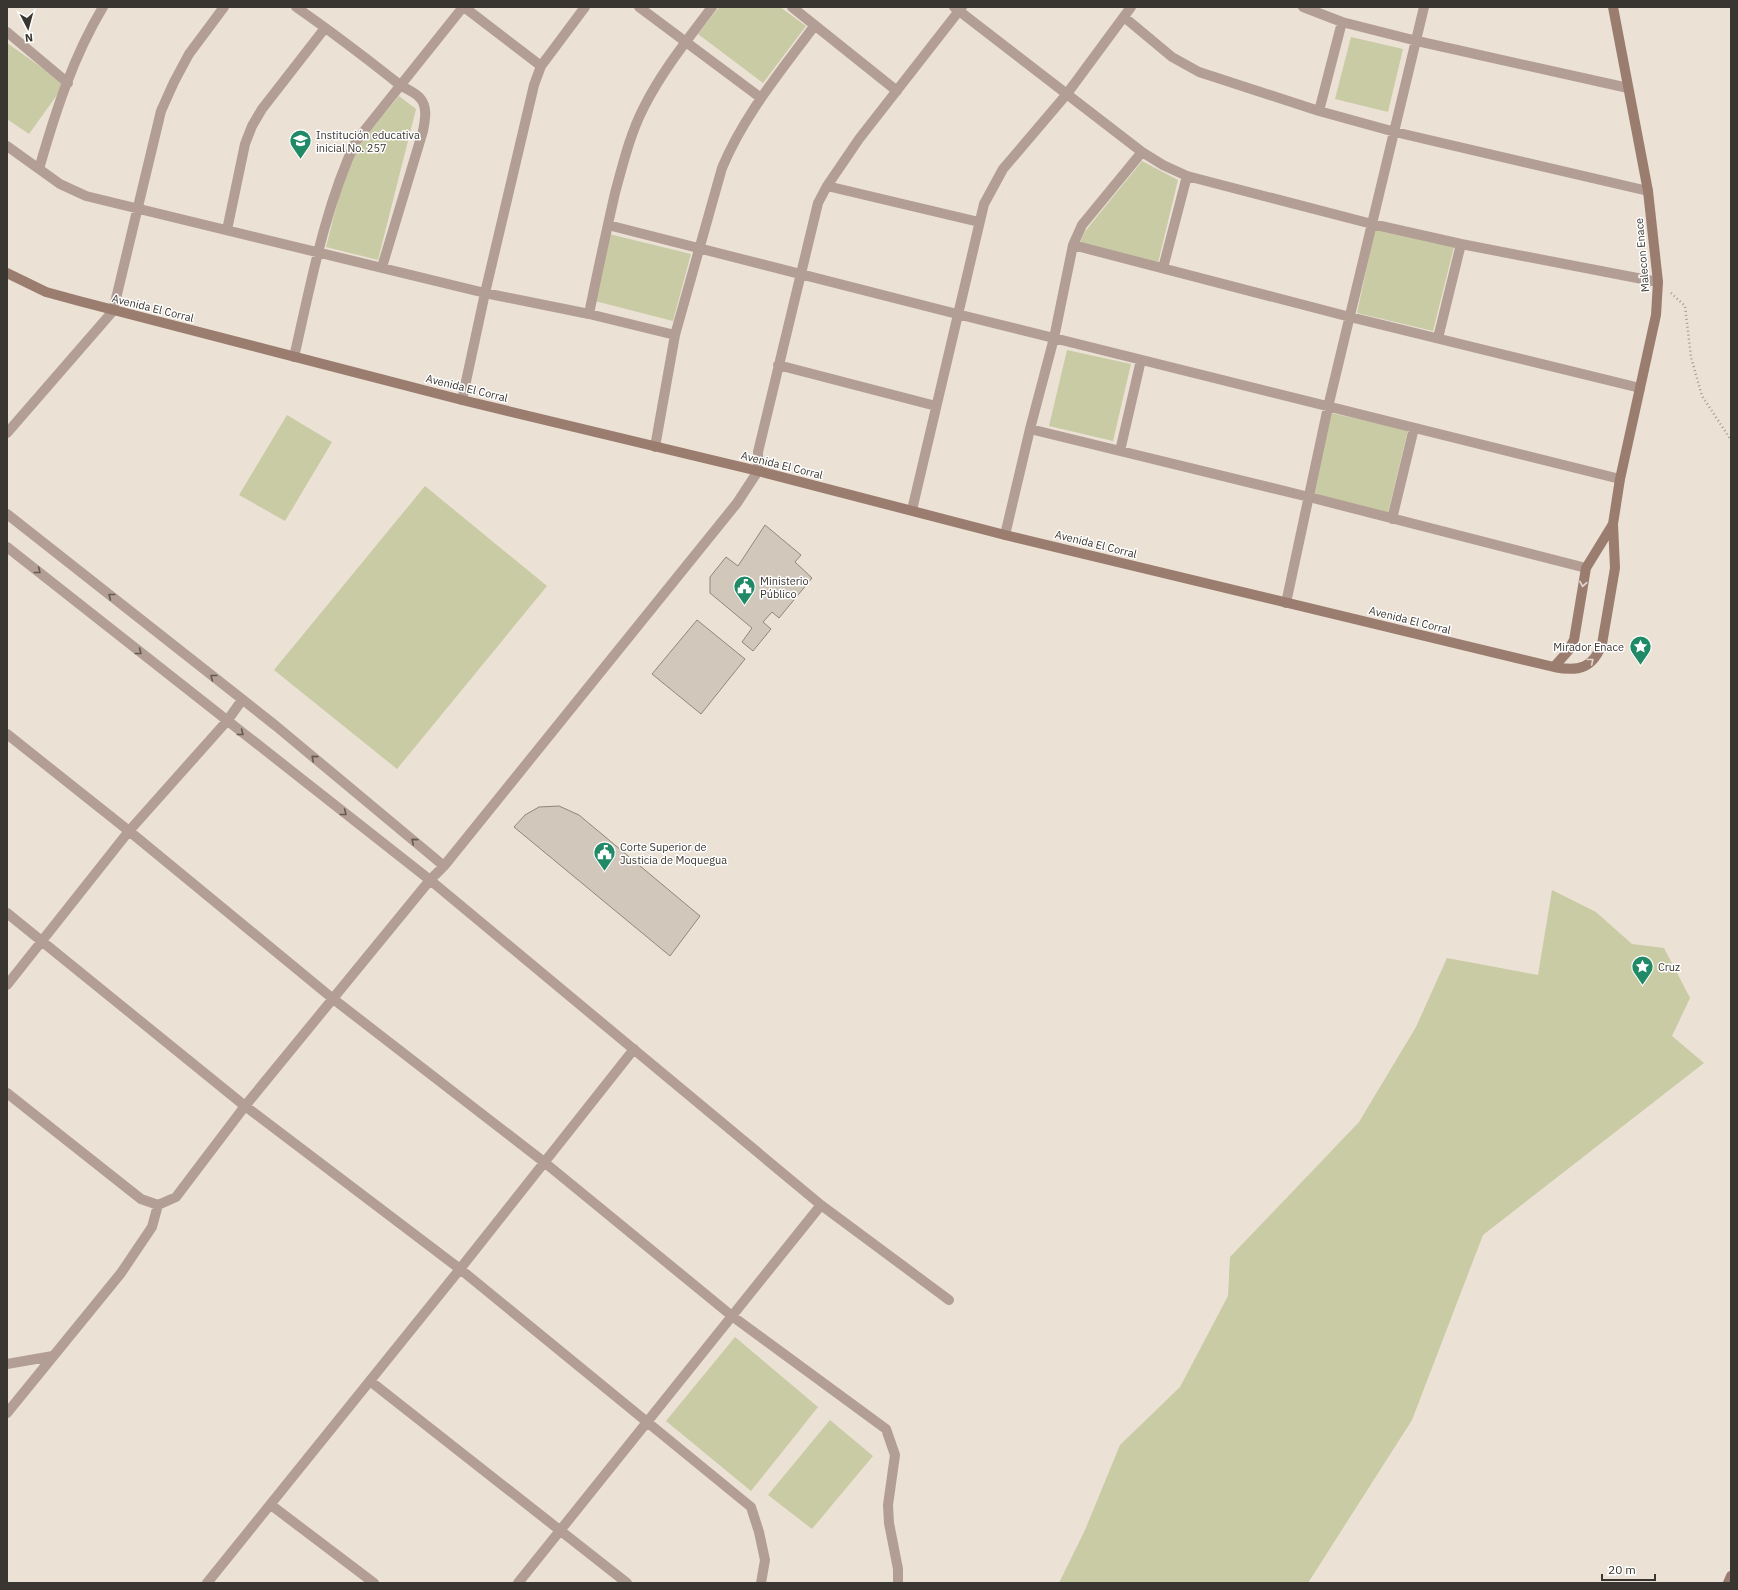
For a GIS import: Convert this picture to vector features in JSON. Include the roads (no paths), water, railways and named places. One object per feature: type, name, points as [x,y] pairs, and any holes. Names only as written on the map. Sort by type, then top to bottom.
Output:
[{"type":"street","points":[[39,169],[51,127],[79,53],[103,7]]},
{"type":"street","points":[[7,433],[112,311],[161,111],[189,54],[224,7]]},
{"type":"street","points":[[296,7],[372,62],[401,86],[420,98],[425,107],[426,117],[423,130],[382,267]]},
{"type":"street","points":[[294,357],[318,253],[336,188],[356,141],[464,7],[541,66]]},
{"type":"street","points":[[462,400],[528,106],[541,66],[585,7]]},
{"type":"street","points":[[639,7],[760,98]]},
{"type":"street","points":[[589,314],[608,225],[627,149],[643,107],[670,63],[712,7]]},
{"type":"street","points":[[792,7],[897,91]]},
{"type":"street","points":[[912,510],[984,204],[1003,169],[1066,95],[1131,7]]},
{"type":"street","points":[[1303,7],[1342,22],[1417,41],[1628,88]]},
{"type":"street","points":[[1286,603],[1328,407],[1424,7]]},
{"type":"street","name":"Malecon Enace","points":[[1554,668],[1568,670],[1581,668],[1591,663],[1598,655],[1602,644],[1615,568],[1613,524],[1620,479],[1656,315],[1658,282],[1648,191],[1614,7]]},
{"type":"street","points":[[7,1094],[141,1199],[158,1205],[176,1197],[245,1106],[332,998],[430,880],[444,866],[732,509],[758,471],[758,452],[818,204],[827,186],[859,139],[958,9],[1066,95],[1142,152],[1187,176],[1372,224],[1461,244],[1658,282]]},
{"type":"street","points":[[1124,17],[1172,57],[1198,72],[1319,111],[1395,132],[1648,191]]},
{"type":"street","points":[[1319,111],[1342,22]]},
{"type":"street","points":[[655,447],[675,335],[722,168],[732,144],[760,98],[814,25]]},
{"type":"street","points":[[227,230],[245,144],[252,126],[262,109],[326,28]]},
{"type":"street","points":[[7,32],[68,83]]},
{"type":"street","points":[[7,146],[60,184],[86,196],[485,293],[589,314],[675,335]]},
{"type":"street","points":[[1005,535],[1030,429],[1054,338],[1073,245],[1082,226],[1142,152]]},
{"type":"street","points":[[1163,268],[1187,176]]},
{"type":"street","points":[[827,186],[979,222]]},
{"type":"street","points":[[608,225],[957,314],[1620,479]]},
{"type":"street","points":[[1438,338],[1461,244]]},
{"type":"street","points":[[1073,245],[1350,317],[1640,388]]},
{"type":"street","name":"Avenida El Corral","points":[[7,273],[46,292],[112,311],[462,400],[758,471],[1005,535],[1554,668]]},
{"type":"street","points":[[1120,451],[1141,360]]},
{"type":"street","points":[[778,365],[936,406]]},
{"type":"street","points":[[1392,519],[1414,428]]},
{"type":"street","points":[[1030,429],[1309,497],[1586,568]]},
{"type":"street","points":[[7,514],[276,726],[444,866]]},
{"type":"street","name":"Malecon Enace","points":[[1554,668],[1568,651],[1574,640],[1586,568],[1613,524]]},
{"type":"street","points":[[7,547],[430,880],[821,1205],[949,1300]]},
{"type":"street","points":[[7,985],[129,831],[227,721],[242,700]]},
{"type":"street","points":[[7,734],[129,831],[332,998],[544,1162],[732,1316],[886,1429],[895,1455],[888,1505],[889,1522],[898,1569],[898,1583]]},
{"type":"street","points":[[7,913],[245,1106],[460,1270],[751,1507],[760,1532],[765,1560],[761,1583]]},
{"type":"street","points":[[207,1583],[460,1270],[634,1049]]},
{"type":"street","points":[[7,1413],[121,1273],[152,1228],[158,1205]]},
{"type":"street","points":[[518,1583],[821,1205]]},
{"type":"street","points":[[7,1364],[53,1356]]},
{"type":"street","points":[[370,1381],[627,1583]]},
{"type":"street","points":[[271,1505],[367,1581]]},
{"type":"street","points":[[1728,1583],[1731,1576]]},
{"type":"place","name":"Institución educativa inicial No. 257","points":[[300,160]]},
{"type":"place","name":"Ministerio Público","points":[[745,606]]},
{"type":"place","name":"Mirador Enace","points":[[1640,666]]},
{"type":"place","name":"Corte Superior de Justicia de Moquegua","points":[[604,872]]},
{"type":"place","name":"Cruz","points":[[1642,986]]}]
